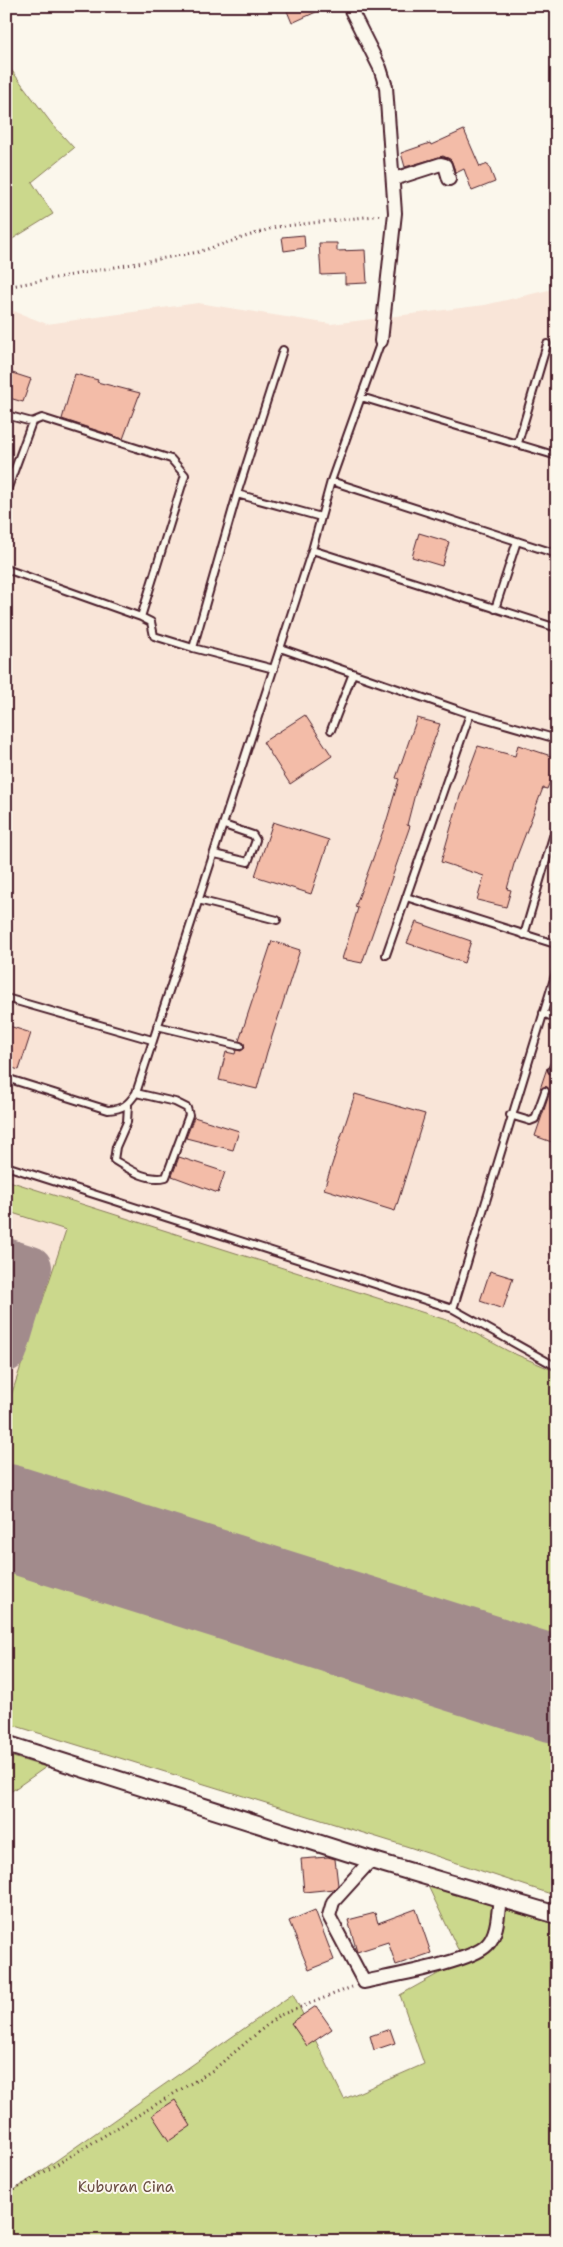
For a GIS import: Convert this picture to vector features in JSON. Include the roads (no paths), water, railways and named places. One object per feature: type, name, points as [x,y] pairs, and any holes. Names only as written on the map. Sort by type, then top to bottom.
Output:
[{"type":"street","points":[[349,6],[380,68],[386,88],[395,213],[381,341]]},
{"type":"street","points":[[394,179],[440,164],[445,165],[449,179]]},
{"type":"street","points":[[6,1744],[372,1860],[557,1915]]},
{"type":"street","points":[[372,1860],[333,1902],[329,1916],[364,1982],[468,1957],[487,1945],[496,1927],[500,1897]]},
{"type":"lane","points":[[6,1078],[108,1110],[120,1109],[128,1105],[136,1093],[312,550],[331,481],[381,341]]},
{"type":"lane","points":[[518,443],[547,344]]},
{"type":"lane","points":[[193,648],[237,494],[283,350]]},
{"type":"lane","points":[[361,398],[557,456]]},
{"type":"lane","points":[[6,414],[32,422],[42,418],[171,459],[182,470],[185,475],[140,617]]},
{"type":"lane","points":[[6,493],[32,422]]},
{"type":"lane","points":[[331,481],[557,554]]},
{"type":"lane","points":[[237,494],[321,517]]},
{"type":"lane","points":[[494,609],[517,541]]},
{"type":"lane","points":[[312,550],[557,628]]},
{"type":"lane","points":[[6,569],[140,617],[151,622],[154,636],[274,669]]},
{"type":"lane","points":[[280,648],[470,714],[557,739]]},
{"type":"lane","points":[[332,730],[353,673]]},
{"type":"lane","points":[[386,954],[470,714]]},
{"type":"lane","points":[[524,935],[557,823]]},
{"type":"lane","points":[[215,854],[248,862],[256,840],[254,835],[224,825]]},
{"type":"lane","points":[[406,897],[554,944],[557,948]]},
{"type":"lane","points":[[198,900],[277,920]]},
{"type":"lane","points":[[452,1309],[510,1115],[557,969]]},
{"type":"lane","points":[[6,998],[152,1040]]},
{"type":"lane","points":[[543,1013],[557,1019]]},
{"type":"lane","points":[[157,1026],[240,1046]]},
{"type":"lane","points":[[552,1070],[557,1058]]},
{"type":"lane","points":[[510,1115],[530,1121],[535,1119],[545,1091]]},
{"type":"lane","points":[[128,1105],[127,1122],[116,1147],[114,1160],[139,1175],[161,1179],[166,1178],[189,1115],[187,1108],[174,1102],[136,1093]]},
{"type":"lane","points":[[6,1166],[452,1309],[557,1367]]},
{"type":"park label","name":"Kuburan Cina","points":[[126,2187]]}]
